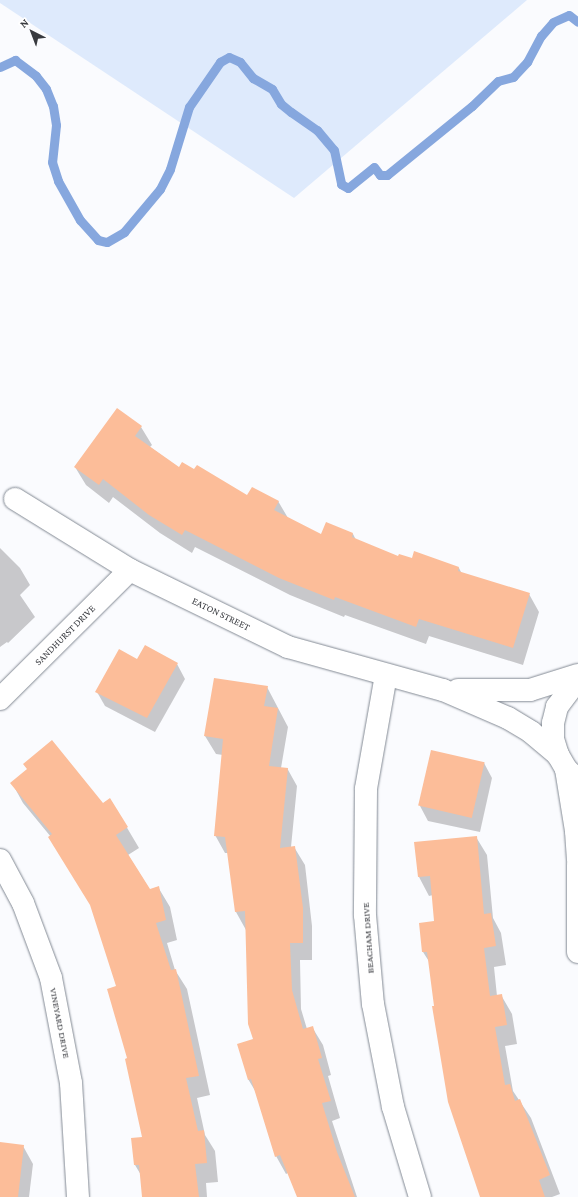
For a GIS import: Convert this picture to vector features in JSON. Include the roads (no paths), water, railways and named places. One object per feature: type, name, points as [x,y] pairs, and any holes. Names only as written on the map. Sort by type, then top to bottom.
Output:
[{"type":"street","name":"EATON STREET","points":[[15,499],[130,570],[288,647],[443,690],[508,718],[531,732],[567,768]]},
{"type":"street","name":"SANDHURST DRIVE","points":[[0,699],[130,570]]},
{"type":"street","name":"BEACHAM DRIVE","points":[[386,675],[366,789],[364,915],[374,1011],[394,1107],[420,1197]]},
{"type":"street","name":"EATON STREET","points":[[443,690],[495,692],[530,690],[578,675]]},
{"type":"street","points":[[578,679],[557,707],[553,723],[553,739],[567,768],[576,831],[578,860]]},
{"type":"street","name":"VINEYARD DRIVE","points":[[0,860],[23,903],[51,978],[71,1083],[78,1197]]},
{"type":"street","points":[[578,865],[578,952]]},
{"type":"waterway","points":[[0,67],[15,60],[36,76],[46,89],[53,106],[56,125],[52,162],[58,181],[80,220],[98,240],[107,242],[124,232],[160,189],[170,169],[189,107],[220,62],[229,57],[240,62],[253,78],[272,89],[281,104],[317,130],[334,150],[341,184],[348,188],[374,167],[380,175],[387,175],[472,106],[498,81],[513,77],[527,62],[541,36],[553,22],[569,15],[578,22]]}]
